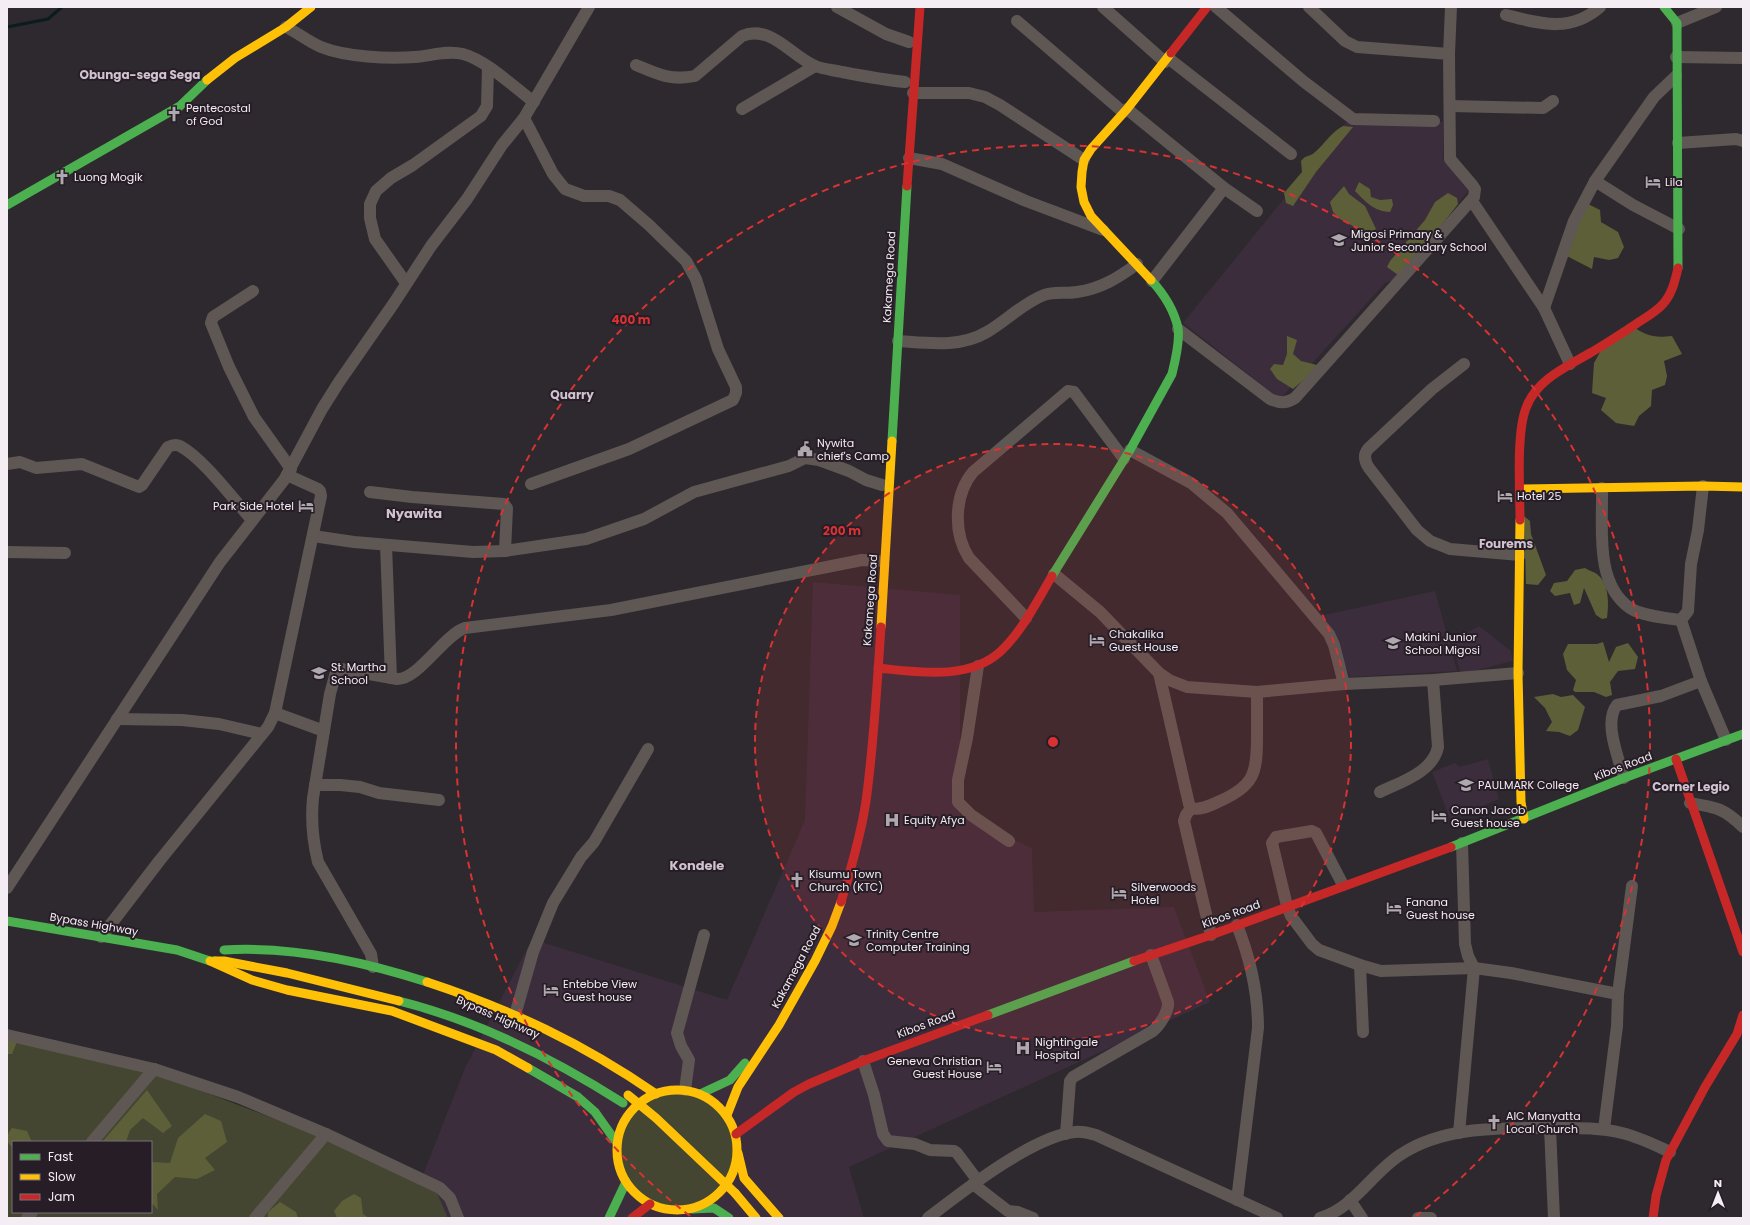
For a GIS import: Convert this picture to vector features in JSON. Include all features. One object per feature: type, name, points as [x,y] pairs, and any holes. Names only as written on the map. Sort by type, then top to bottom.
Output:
[{"type":"main road","points":[[7,205],[180,106],[206,81],[235,58],[286,27],[311,7]]},
{"type":"main road","name":"Kakamega Road","points":[[700,1094],[730,1080],[761,1045],[774,1025],[827,924],[850,857],[859,817],[872,669],[903,157],[905,82],[912,7]]},
{"type":"main road","name":"Kakamega Road","points":[[727,1115],[738,1087],[779,1026],[815,962],[832,926],[855,856],[866,802],[878,668],[913,93],[920,7]]},
{"type":"main road","points":[[878,668],[952,671],[978,666],[994,657],[1007,645],[1054,574],[1127,454],[1172,374],[1175,361],[1178,329],[1169,304],[1137,264],[1091,216],[1084,202],[1081,187],[1084,160],[1091,149],[1125,111],[1206,7]]},
{"type":"main road","points":[[1524,818],[1521,802],[1518,673],[1521,441],[1524,415],[1529,402],[1543,382],[1659,308],[1668,296],[1677,273],[1679,258],[1679,229],[1676,76],[1677,23],[1664,7]]},
{"type":"main road","points":[[1521,489],[1703,486],[1743,487]]},
{"type":"main road","name":"Kibos Road","points":[[736,1134],[794,1092],[863,1061],[1151,955],[1211,935],[1343,885],[1462,843],[1624,778],[1743,734]]},
{"type":"main road","points":[[1676,760],[1743,952]]},
{"type":"main road","name":"Bypass Highway","points":[[7,921],[177,950],[210,961],[224,960],[287,969],[425,1001],[459,1012],[504,1031],[588,1073],[628,1095],[656,1118],[735,1193],[756,1218]]},
{"type":"main road","name":"Bypass Highway","points":[[177,950],[200,949]]},
{"type":"main road","name":"Bypass Highway","points":[[373,967],[296,952],[259,949],[220,949],[424,1007],[500,1035],[584,1078],[638,1116]]},
{"type":"main road","points":[[210,961],[252,980],[287,990],[392,1011],[496,1050],[578,1097],[596,1112],[617,1143]]},
{"type":"main road","points":[[373,967],[461,994],[515,1015],[589,1052],[656,1094]]},
{"type":"main road","points":[[1653,1218],[1656,1196],[1666,1160],[1705,1087],[1737,1034],[1743,1015]]},
{"type":"main road","points":[[729,1218],[714,1208],[677,1211],[663,1209],[640,1198],[626,1182],[620,1170],[617,1157],[617,1143],[620,1130],[626,1118],[634,1108],[644,1100],[656,1094],[670,1090],[685,1090],[700,1094],[715,1103],[727,1115],[736,1134],[738,1152],[744,1178],[779,1218]]},
{"type":"main road","points":[[653,1128],[736,1206],[744,1218]]},
{"type":"main road","points":[[691,1209],[704,1205],[715,1198],[724,1189],[734,1171],[738,1152]]},
{"type":"main road","points":[[609,1218],[626,1182]]},
{"type":"main road","points":[[632,1218],[650,1204]]},
{"type":"street","points":[[7,888],[220,562],[281,485],[322,409],[339,382],[394,303],[431,246],[467,199],[502,145],[524,118],[589,7]]},
{"type":"street","points":[[837,7],[886,34],[909,42]]},
{"type":"street","points":[[1103,7],[1166,60],[1291,154]]},
{"type":"street","points":[[1216,7],[1303,81],[1353,119],[1434,121]]},
{"type":"street","points":[[1309,7],[1345,41],[1357,47],[1449,54]]},
{"type":"street","points":[[1178,329],[1270,399],[1284,403],[1290,401],[1295,398],[1472,201],[1475,189],[1450,159],[1449,54],[1451,7]]},
{"type":"street","points":[[1506,15],[1537,23],[1557,26],[1578,21],[1600,7]]},
{"type":"street","points":[[1677,23],[1716,7]]},
{"type":"street","points":[[1017,21],[1125,111],[1224,188],[1257,211]]},
{"type":"street","points":[[286,27],[321,47],[335,51],[390,57],[415,57],[443,52],[476,58],[534,102]]},
{"type":"street","points":[[636,65],[663,76],[687,78],[695,76],[742,36],[751,32],[772,38],[815,66],[858,75],[905,82]]},
{"type":"street","points":[[1676,57],[1743,58]]},
{"type":"street","points":[[742,109],[815,66]]},
{"type":"street","points":[[406,283],[376,239],[370,218],[370,204],[376,191],[391,178],[414,165],[481,116],[487,106],[488,68]]},
{"type":"street","points":[[1544,308],[1574,221],[1595,181],[1654,97],[1676,76]]},
{"type":"street","points":[[913,93],[968,93],[985,97],[1000,105],[1084,160]]},
{"type":"street","points":[[1450,106],[1543,108],[1553,101]]},
{"type":"street","points":[[524,118],[553,174],[565,189],[584,196],[609,196],[620,200],[649,225],[686,261],[696,279],[718,349],[736,387],[736,393],[733,400],[628,449],[531,484]]},
{"type":"street","points":[[1678,143],[1736,139],[1743,141]]},
{"type":"street","points":[[909,158],[942,164],[1026,201],[1105,231]]},
{"type":"street","points":[[1595,181],[1634,206],[1679,229]]},
{"type":"street","points":[[1152,281],[1224,188]]},
{"type":"street","points":[[1472,201],[1544,308],[1570,364]]},
{"type":"street","points":[[898,341],[957,343],[986,333],[1027,304],[1043,296],[1058,292],[1076,292],[1097,288],[1114,280],[1137,264]]},
{"type":"street","points":[[101,937],[160,860],[268,727],[275,713],[321,496],[320,491],[289,472],[254,417],[229,367],[211,323],[213,317],[253,291]]},
{"type":"street","points":[[1464,364],[1432,389],[1368,449],[1365,457],[1366,464],[1417,530],[1430,541],[1450,549],[1520,556]]},
{"type":"street","points":[[1026,618],[965,552],[960,533],[958,514],[959,503],[964,484],[973,472],[1068,390],[1074,392],[1127,454],[1190,483],[1227,513],[1329,634],[1334,644],[1344,684]]},
{"type":"street","points":[[7,464],[20,462],[36,468],[82,464],[138,486],[142,484],[168,447],[173,445],[179,446],[206,468],[252,520]]},
{"type":"street","points":[[313,536],[386,545],[473,552],[505,551],[586,539],[601,535],[648,517],[694,492],[789,466],[805,458],[819,460],[850,471],[866,480],[882,485]]},
{"type":"street","points":[[1681,620],[1688,611],[1691,564],[1698,530],[1703,486]]},
{"type":"street","points":[[1602,488],[1605,568],[1615,594],[1631,609],[1653,616],[1681,620]]},
{"type":"street","points":[[370,492],[412,497],[504,504],[507,508],[505,551]]},
{"type":"street","points":[[386,545],[391,678]]},
{"type":"street","points":[[7,552],[65,553]]},
{"type":"street","points":[[373,967],[371,954],[318,862],[315,851],[312,809],[314,785],[333,681],[338,670],[341,669],[391,678],[405,678],[440,649],[456,632],[465,628],[611,610],[862,560],[878,561]]},
{"type":"street","points":[[1054,574],[1100,612],[1159,673],[1169,680],[1187,687],[1257,692],[1344,684],[1433,680],[1518,673]]},
{"type":"street","points":[[1681,620],[1701,681],[1726,740]]},
{"type":"street","points":[[978,666],[967,738],[958,780],[958,802],[971,815],[1009,841]]},
{"type":"street","points":[[1159,673],[1188,804],[1191,808]]},
{"type":"street","points":[[1380,792],[1418,773],[1436,756],[1438,747],[1433,680]]},
{"type":"street","points":[[1624,778],[1613,737],[1613,710],[1617,705],[1661,696],[1701,681]]},
{"type":"street","points":[[1191,808],[1194,809],[1205,807],[1231,796],[1251,779],[1257,760],[1257,692]]},
{"type":"street","points":[[275,713],[324,731]]},
{"type":"street","points":[[117,719],[182,720],[219,724],[262,734]]},
{"type":"street","points":[[515,1015],[533,952],[553,903],[581,857],[594,842],[648,749]]},
{"type":"street","points":[[314,785],[360,787],[379,793],[439,800]]},
{"type":"street","points":[[1690,803],[1722,810],[1743,827]]},
{"type":"street","points":[[1191,808],[1184,821],[1211,935]]},
{"type":"street","points":[[1343,885],[1316,833],[1312,831],[1276,837],[1272,843],[1287,906],[1291,916],[1314,946],[1330,954],[1360,966],[1381,971],[1474,968],[1511,973],[1618,994]]},
{"type":"street","points":[[1459,1133],[1474,968],[1468,956],[1465,944],[1462,843]]},
{"type":"street","points":[[1604,1129],[1617,1026],[1618,994],[1632,886]]},
{"type":"street","points":[[1237,925],[1251,969],[1258,1008],[1258,1028],[1237,1200]]},
{"type":"street","points":[[685,1090],[689,1060],[681,1046],[678,1033],[704,935]]},
{"type":"street","points":[[1066,1134],[1070,1081],[1073,1077],[1153,1031],[1157,1028],[1168,1008],[1168,1002],[1151,955]]},
{"type":"street","points":[[1360,966],[1363,1032]]},
{"type":"street","points":[[7,1035],[154,1069],[238,1097],[326,1134],[440,1188],[450,1198],[458,1218]]},
{"type":"street","points":[[863,1061],[874,1095],[883,1134],[888,1141],[915,1144],[930,1150],[954,1151],[957,1153],[975,1182],[1008,1210],[1033,1218]]},
{"type":"street","points":[[93,1141],[154,1069]]},
{"type":"street","points":[[1320,1218],[1335,1212],[1400,1155],[1427,1141],[1459,1133],[1518,1128],[1604,1129],[1637,1137],[1670,1152]]},
{"type":"street","points":[[1550,1128],[1554,1218]]},
{"type":"street","points":[[928,1218],[975,1182],[1031,1148],[1066,1134],[1084,1132],[1096,1135],[1277,1218]]},
{"type":"street","points":[[255,1218],[326,1134]]},
{"type":"street","points":[[1350,1200],[1362,1218]]},
{"type":"street","points":[[1418,1218],[1431,1218]]},
{"type":"shaded area","name":"Migosi Primary & Junior Secondary School","points":[[1347,121],[1443,122],[1443,158],[1470,189],[1394,280],[1385,283],[1280,399],[1183,323]]},
{"type":"shaded area","points":[[813,582],[960,595],[960,815],[1032,848],[1034,912],[1174,907],[1210,1002],[849,1167],[864,1218],[412,1218],[408,1213],[465,1068],[532,939],[727,1000],[805,820]]},
{"type":"shaded area","name":"Makini Junior School Migosi","points":[[1435,591],[1457,671],[1350,677],[1324,615]]},
{"type":"shaded area","points":[[1479,626],[1511,651],[1513,661],[1461,674],[1451,641]]},
{"type":"shaded area","name":"PAULMARK College","points":[[1488,759],[1499,799],[1452,819],[1449,816],[1432,772],[1455,763],[1459,767]]},
{"type":"green space","points":[[1343,126],[1353,127],[1316,172],[1293,206],[1286,203],[1284,193],[1302,172],[1301,161],[1318,150],[1335,132]]},
{"type":"green space","points":[[1359,182],[1370,189],[1371,197],[1380,200],[1392,199],[1393,205],[1390,212],[1374,208],[1363,199],[1355,191]]},
{"type":"green space","points":[[1344,186],[1349,194],[1365,206],[1376,229],[1370,233],[1362,231],[1340,219],[1333,212],[1330,202]]},
{"type":"green space","points":[[1448,193],[1457,198],[1458,204],[1401,277],[1387,267],[1390,261],[1425,220],[1435,202]]},
{"type":"green space","points":[[1584,202],[1600,210],[1601,222],[1618,232],[1624,247],[1618,258],[1609,260],[1594,257],[1592,269],[1563,254]]},
{"type":"green space","points":[[1632,326],[1650,336],[1672,336],[1682,354],[1664,361],[1667,376],[1665,385],[1652,390],[1651,406],[1639,416],[1634,426],[1616,423],[1601,410],[1606,398],[1592,393],[1594,363],[1605,343]]},
{"type":"green space","points":[[1287,336],[1297,340],[1293,354],[1301,361],[1317,365],[1306,378],[1293,389],[1277,379],[1270,369],[1274,364],[1283,365],[1287,354]]},
{"type":"green space","points":[[1524,516],[1530,521],[1531,534],[1546,575],[1538,585],[1526,584]]},
{"type":"green space","points":[[1585,568],[1598,575],[1605,585],[1608,601],[1607,618],[1602,619],[1596,615],[1584,588],[1580,603],[1574,605],[1570,593],[1555,596],[1550,591],[1554,583],[1567,581],[1575,570]]},
{"type":"green space","points":[[1603,642],[1609,662],[1616,647],[1628,643],[1638,657],[1635,669],[1618,671],[1610,682],[1612,695],[1606,697],[1594,692],[1575,692],[1573,690],[1576,680],[1567,670],[1563,654],[1568,644],[1597,644]]},
{"type":"green space","points":[[1553,694],[1561,697],[1573,695],[1585,707],[1578,730],[1570,736],[1559,732],[1546,731],[1552,722],[1545,708],[1534,697]]},
{"type":"green space","points":[[19,1037],[12,1054],[7,1054],[7,1038]]},
{"type":"green space","points":[[7,1039],[157,1074],[330,1140],[437,1193],[448,1218],[7,1218]]},
{"type":"green space","points":[[147,1090],[172,1126],[163,1133],[143,1118],[130,1130],[126,1141],[103,1141]]},
{"type":"green space","points":[[677,1094],[699,1099],[717,1111],[729,1129],[734,1151],[729,1173],[717,1191],[699,1203],[677,1208],[655,1203],[637,1191],[625,1173],[620,1151],[625,1129],[637,1111],[655,1099]]},
{"type":"green space","points":[[205,1114],[221,1121],[227,1142],[205,1158],[215,1170],[197,1179],[175,1177],[157,1194],[158,1210],[152,1203],[152,1162],[170,1163],[178,1138]]},
{"type":"green space","points":[[12,1128],[27,1131],[32,1141],[12,1141],[12,1146],[7,1140]]},
{"type":"green space","points":[[354,1194],[361,1198],[363,1214],[369,1218],[337,1218],[334,1211],[342,1201]]},
{"type":"green space","points":[[280,1202],[296,1212],[298,1218],[268,1218],[268,1212]]},
{"type":"waterway","points":[[7,27],[48,19],[62,7]]},
{"type":"traffic: fast","points":[[1664,7],[1677,23],[1678,268]]},
{"type":"traffic: fast","points":[[7,205],[180,106],[207,80]]},
{"type":"traffic: fast","points":[[892,441],[907,186]]},
{"type":"traffic: fast","points":[[1052,576],[1130,450],[1172,374],[1178,345],[1178,328],[1168,302],[1151,280]]},
{"type":"traffic: fast","points":[[1451,847],[1624,778],[1743,734]]},
{"type":"traffic: fast","points":[[7,921],[177,950],[210,961],[215,961]]},
{"type":"traffic: fast","points":[[224,950],[275,950],[327,957],[402,974],[427,982]]},
{"type":"traffic: fast","points":[[988,1015],[1134,961]]},
{"type":"traffic: fast","points":[[399,1001],[429,1009],[487,1030],[570,1071],[623,1103]]},
{"type":"traffic: fast","points":[[700,1094],[730,1080],[745,1063]]},
{"type":"traffic: fast","points":[[528,1068],[578,1097],[595,1112],[617,1143]]},
{"type":"traffic: fast","points":[[609,1218],[626,1182]]},
{"type":"traffic: fast","points":[[692,1209],[714,1208],[729,1218]]},
{"type":"traffic: slow","points":[[207,80],[235,58],[286,27],[311,7]]},
{"type":"traffic: slow","points":[[1151,280],[1091,216],[1084,202],[1081,187],[1082,172],[1084,160],[1091,149],[1127,109],[1171,53]]},
{"type":"traffic: slow","points":[[881,627],[892,441]]},
{"type":"traffic: slow","points":[[1521,489],[1703,486],[1743,487]]},
{"type":"traffic: slow","points":[[1520,520],[1518,673],[1521,802],[1524,819]]},
{"type":"traffic: slow","points":[[727,1115],[738,1087],[779,1025],[815,961],[832,926],[841,902]]},
{"type":"traffic: slow","points":[[210,961],[252,980],[287,990],[392,1011],[496,1050],[528,1068]]},
{"type":"traffic: slow","points":[[215,961],[224,961],[287,973],[399,1001]]},
{"type":"traffic: slow","points":[[427,982],[488,1004],[546,1029],[601,1059],[656,1094]]},
{"type":"traffic: slow","points":[[677,1090],[700,1094],[720,1107],[733,1127],[737,1150],[733,1173],[720,1193],[700,1206],[677,1210],[654,1206],[634,1193],[621,1173],[617,1150],[621,1127],[634,1107],[654,1094],[677,1090]]},
{"type":"traffic: slow","points":[[628,1095],[656,1118],[735,1193]]},
{"type":"traffic: slow","points":[[738,1153],[744,1178],[779,1218]]},
{"type":"traffic: slow","points":[[735,1193],[756,1218]]},
{"type":"traffic: jam","points":[[907,186],[920,7]]},
{"type":"traffic: jam","points":[[1171,53],[1207,7]]},
{"type":"traffic: jam","points":[[1520,520],[1519,462],[1521,432],[1526,408],[1531,398],[1544,382],[1553,375],[1612,340],[1660,307],[1671,292],[1678,268]]},
{"type":"traffic: jam","points":[[878,668],[926,672],[958,671],[974,667],[988,661],[1001,651],[1016,634],[1052,576]]},
{"type":"traffic: jam","points":[[841,902],[859,839],[866,801],[873,736],[881,627]]},
{"type":"traffic: jam","points":[[1676,759],[1743,952]]},
{"type":"traffic: jam","points":[[1134,961],[1211,935],[1451,847]]},
{"type":"traffic: jam","points":[[736,1134],[794,1092],[809,1084],[863,1061],[988,1015]]},
{"type":"traffic: jam","points":[[1653,1218],[1656,1196],[1666,1160],[1705,1087],[1737,1034],[1743,1015]]},
{"type":"traffic: jam","points":[[632,1218],[650,1204]]},
{"type":"place","name":"Pentecostal of God","points":[[174,114]]},
{"type":"place","name":"Luong Mogik","points":[[62,177]]},
{"type":"place","name":"Lila","points":[[1653,182]]},
{"type":"place","name":"Migosi Primary & Junior Secondary School","points":[[1339,240]]},
{"type":"place","name":"Nywita chief's Camp","points":[[805,449]]},
{"type":"place","name":"Hotel 25","points":[[1505,496]]},
{"type":"place","name":"Park Side Hotel","points":[[306,506]]},
{"type":"place","name":"Chakalika Guest House","points":[[1097,640]]},
{"type":"place","name":"Makini Junior School Migosi","points":[[1393,643]]},
{"type":"place","name":"St. Martha School","points":[[319,673]]},
{"type":"place","name":"PAULMARK College","points":[[1466,785]]},
{"type":"place","name":"Canon Jacob Guest house","points":[[1439,816]]},
{"type":"place","name":"Equity Afya","points":[[892,820]]},
{"type":"place","name":"Kisumu Town Church (KTC)","points":[[797,880]]},
{"type":"place","name":"Silverwoods Hotel","points":[[1119,893]]},
{"type":"place","name":"Fanana Guest house","points":[[1394,908]]},
{"type":"place","name":"Trinity Centre Computer Training","points":[[854,940]]},
{"type":"place","name":"Entebbe View Guest house","points":[[551,990]]},
{"type":"place","name":"Nightingale Hospital","points":[[1023,1048]]},
{"type":"place","name":"Geneva Christian Guest House","points":[[994,1067]]},
{"type":"place","name":"AIC Manyatta Local Church","points":[[1494,1122]]},
{"type":"district","name":"Obunga-sega Sega","points":[[140,75]]},
{"type":"district","name":"Quarry","points":[[572,395]]},
{"type":"district","name":"Nyawita","points":[[414,513]]},
{"type":"district","name":"Fourems","points":[[1506,544]]},
{"type":"district","name":"Corner Legio","points":[[1691,787]]},
{"type":"district","name":"Kondele","points":[[697,865]]}]
